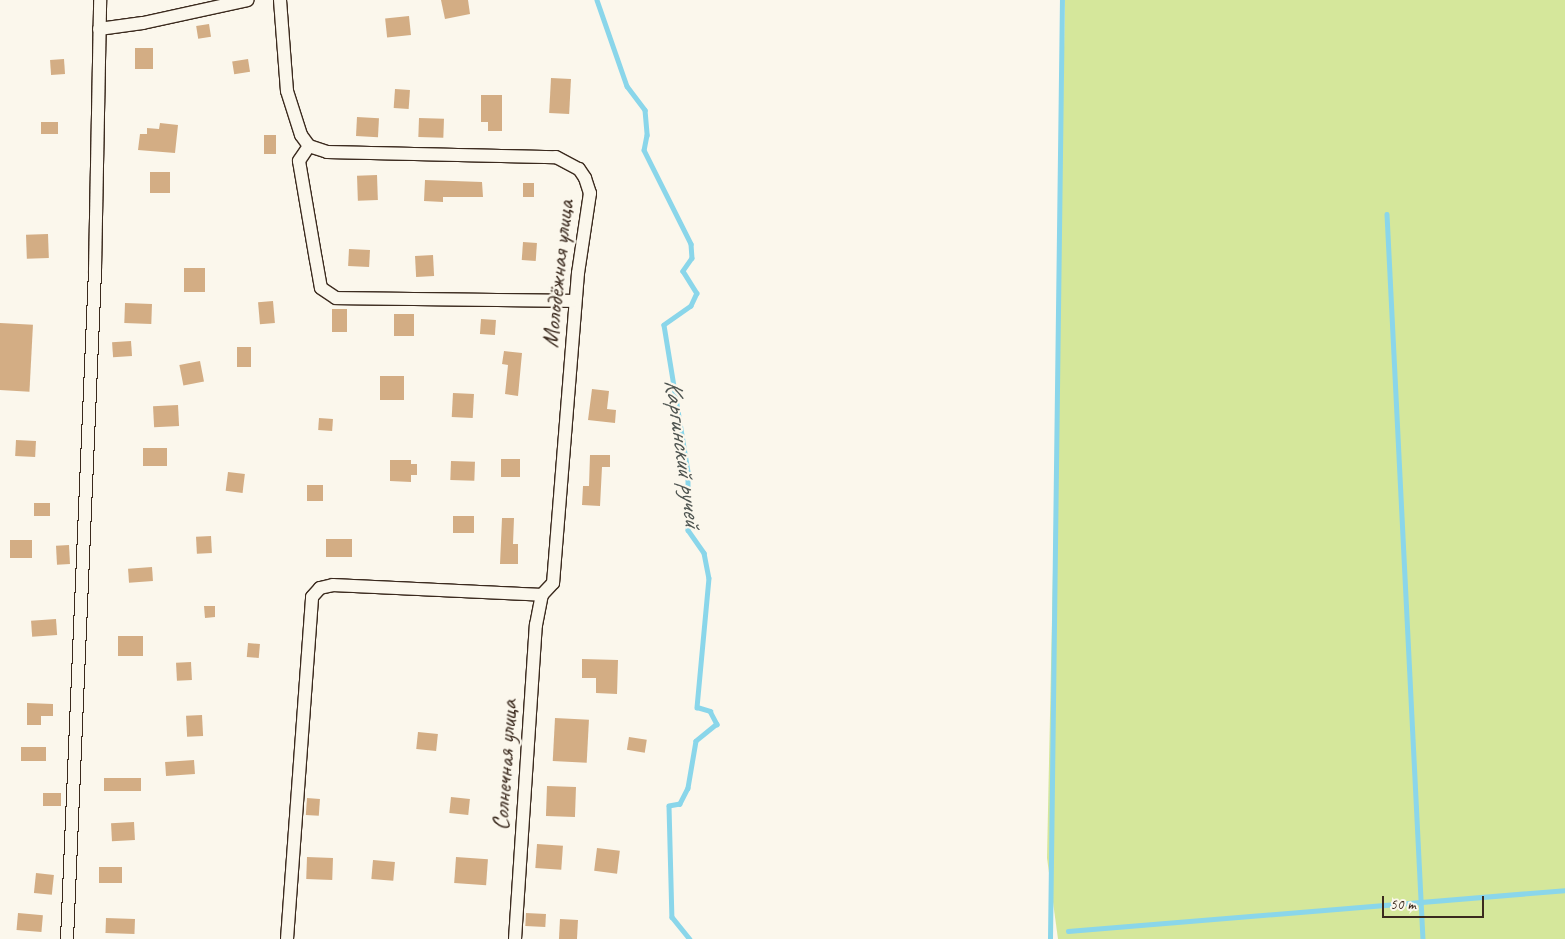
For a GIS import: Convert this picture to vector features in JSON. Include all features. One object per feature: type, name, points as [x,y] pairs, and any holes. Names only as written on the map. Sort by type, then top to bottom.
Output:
[{"type":"street","points":[[67,939],[95,270],[100,0]]},
{"type":"street","points":[[99,29],[143,23],[248,0]]},
{"type":"street","points":[[280,0],[287,90],[301,135],[309,146],[299,161],[321,288],[336,298],[575,301]]},
{"type":"street","name":"Молодёжная улица","points":[[309,146],[327,152],[556,157],[579,169],[590,193],[575,301],[553,583],[542,595]]},
{"type":"street","points":[[287,939],[312,597],[320,588],[333,585],[542,595]]},
{"type":"street","name":"Солнечная улица","points":[[515,939],[536,625],[542,595]]},
{"type":"green space","points":[[1065,0],[1565,0],[1565,939],[1058,939],[1047,858]]},
{"type":"building","points":[[441,0],[468,0],[470,14],[445,19]]},
{"type":"building","points":[[409,16],[411,35],[387,37],[385,19]]},
{"type":"building","points":[[209,24],[211,37],[198,39],[196,26]]},
{"type":"building","points":[[135,48],[153,48],[153,69],[135,69]]},
{"type":"building","points":[[64,59],[65,74],[51,75],[50,60]]},
{"type":"building","points":[[248,59],[250,72],[234,74],[232,62]]},
{"type":"building","points":[[551,78],[571,79],[569,114],[549,113]]},
{"type":"building","points":[[395,89],[410,90],[409,109],[394,108]]},
{"type":"building","points":[[481,95],[502,95],[502,131],[488,131],[488,122],[481,122]]},
{"type":"building","points":[[357,117],[379,118],[378,137],[356,136]]},
{"type":"building","points":[[419,118],[444,119],[443,138],[418,137]]},
{"type":"building","points":[[41,122],[58,122],[58,134],[41,134]]},
{"type":"building","points":[[160,123],[178,125],[175,153],[138,150],[140,134],[147,134],[147,128],[159,129]]},
{"type":"building","points":[[264,135],[276,135],[276,154],[264,154]]},
{"type":"building","points":[[150,172],[170,172],[170,193],[150,193]]},
{"type":"building","points":[[377,175],[378,200],[358,201],[357,176]]},
{"type":"building","points":[[425,180],[482,182],[483,197],[443,197],[443,202],[424,201]]},
{"type":"building","points":[[523,183],[534,183],[534,197],[523,197]]},
{"type":"building","points":[[48,234],[49,258],[27,259],[26,235]]},
{"type":"building","points":[[523,242],[537,243],[536,261],[522,260]]},
{"type":"building","points":[[349,249],[370,250],[369,267],[348,266]]},
{"type":"building","points":[[433,255],[434,276],[416,277],[415,256]]},
{"type":"building","points":[[184,268],[205,268],[205,292],[184,292]]},
{"type":"building","points":[[273,301],[275,323],[260,324],[258,302]]},
{"type":"building","points":[[125,303],[152,304],[151,324],[124,323]]},
{"type":"building","points":[[332,309],[347,309],[347,332],[332,332]]},
{"type":"building","points":[[394,314],[414,314],[414,336],[394,336]]},
{"type":"building","points":[[481,319],[496,320],[495,335],[480,334]]},
{"type":"building","points":[[0,323],[33,325],[29,392],[0,390]]},
{"type":"building","points":[[131,341],[132,356],[113,357],[112,342]]},
{"type":"building","points":[[237,347],[251,347],[251,367],[237,367]]},
{"type":"building","points":[[504,351],[522,353],[518,396],[505,394],[508,365],[502,364]]},
{"type":"building","points":[[200,361],[204,382],[183,386],[179,365]]},
{"type":"building","points":[[380,376],[404,376],[404,400],[380,400]]},
{"type":"building","points":[[592,389],[609,391],[607,409],[616,410],[615,423],[588,420]]},
{"type":"building","points":[[453,393],[474,394],[473,418],[452,417]]},
{"type":"building","points":[[178,405],[179,426],[154,427],[153,406]]},
{"type":"building","points":[[319,418],[333,419],[332,431],[318,430]]},
{"type":"building","points":[[16,440],[36,441],[35,457],[15,456]]},
{"type":"building","points":[[143,448],[167,448],[167,466],[143,466]]},
{"type":"building","points":[[590,455],[610,455],[610,467],[602,467],[600,506],[582,505],[583,486],[589,486]]},
{"type":"building","points":[[501,459],[520,459],[520,477],[501,477]]},
{"type":"building","points":[[390,460],[411,460],[411,464],[417,464],[417,475],[411,475],[411,482],[390,481]]},
{"type":"building","points":[[451,461],[475,462],[474,481],[450,480]]},
{"type":"building","points":[[228,472],[245,474],[243,493],[226,491]]},
{"type":"building","points":[[307,485],[323,485],[323,501],[307,501]]},
{"type":"building","points":[[34,503],[50,503],[50,516],[34,516]]},
{"type":"building","points":[[453,516],[474,516],[474,533],[453,533]]},
{"type":"building","points":[[502,518],[514,518],[513,544],[518,544],[518,564],[500,564]]},
{"type":"building","points":[[211,536],[212,553],[197,554],[196,537]]},
{"type":"building","points":[[326,539],[352,539],[352,557],[326,557]]},
{"type":"building","points":[[10,540],[32,540],[32,558],[10,558]]},
{"type":"building","points":[[69,545],[70,564],[57,565],[56,546]]},
{"type":"building","points":[[152,567],[153,581],[129,583],[128,569]]},
{"type":"building","points":[[204,606],[215,606],[215,617],[205,618]]},
{"type":"building","points":[[56,619],[57,635],[32,637],[31,621]]},
{"type":"building","points":[[118,636],[143,636],[143,656],[118,656]]},
{"type":"building","points":[[248,643],[260,644],[259,658],[247,657]]},
{"type":"building","points":[[582,659],[618,660],[617,694],[596,693],[596,678],[582,678]]},
{"type":"building","points":[[191,662],[192,680],[177,681],[176,663]]},
{"type":"building","points":[[27,703],[53,704],[53,716],[41,716],[41,725],[27,725]]},
{"type":"building","points":[[202,715],[203,736],[187,737],[186,716]]},
{"type":"building","points":[[555,718],[589,720],[587,763],[553,761]]},
{"type":"building","points":[[418,732],[438,734],[436,751],[416,749]]},
{"type":"building","points":[[629,737],[647,740],[645,753],[627,750]]},
{"type":"building","points":[[21,747],[46,747],[46,761],[21,761]]},
{"type":"building","points":[[194,760],[195,774],[166,776],[165,762]]},
{"type":"building","points":[[104,778],[141,778],[141,791],[104,791]]},
{"type":"building","points":[[547,786],[576,787],[575,817],[546,816]]},
{"type":"building","points":[[43,793],[61,793],[61,806],[43,806]]},
{"type":"building","points":[[451,797],[470,799],[468,815],[449,813]]},
{"type":"building","points":[[307,798],[320,799],[319,816],[306,815]]},
{"type":"building","points":[[134,822],[135,840],[112,841],[111,823]]},
{"type":"building","points":[[537,844],[563,846],[561,870],[535,868]]},
{"type":"building","points":[[597,848],[620,851],[617,874],[594,871]]},
{"type":"building","points":[[307,857],[333,858],[332,880],[306,879]]},
{"type":"building","points":[[456,857],[488,859],[486,885],[454,883]]},
{"type":"building","points":[[373,860],[395,862],[393,881],[371,879]]},
{"type":"building","points":[[99,867],[122,867],[122,883],[99,883]]},
{"type":"building","points":[[36,873],[54,875],[52,895],[34,893]]},
{"type":"building","points":[[18,913],[43,915],[41,932],[17,930]]},
{"type":"building","points":[[526,913],[546,914],[545,927],[525,926]]},
{"type":"building","points":[[106,918],[135,919],[134,934],[105,933]]},
{"type":"building","points":[[560,919],[578,920],[577,939],[559,939]]},
{"type":"waterway","name":"Каргинский ручей","points":[[597,0],[627,86],[645,110],[647,135],[644,150],[691,244],[692,258],[683,271],[697,293],[691,306],[664,325],[688,472],[688,530],[704,553],[709,578],[697,707],[710,711],[717,724],[696,741],[688,788],[680,804],[669,806],[672,917],[690,939]]},
{"type":"waterway","points":[[1050,939],[1062,0]]},
{"type":"waterway","points":[[1387,214],[1423,939]]},
{"type":"waterway","points":[[1068,931],[1565,890]]}]
